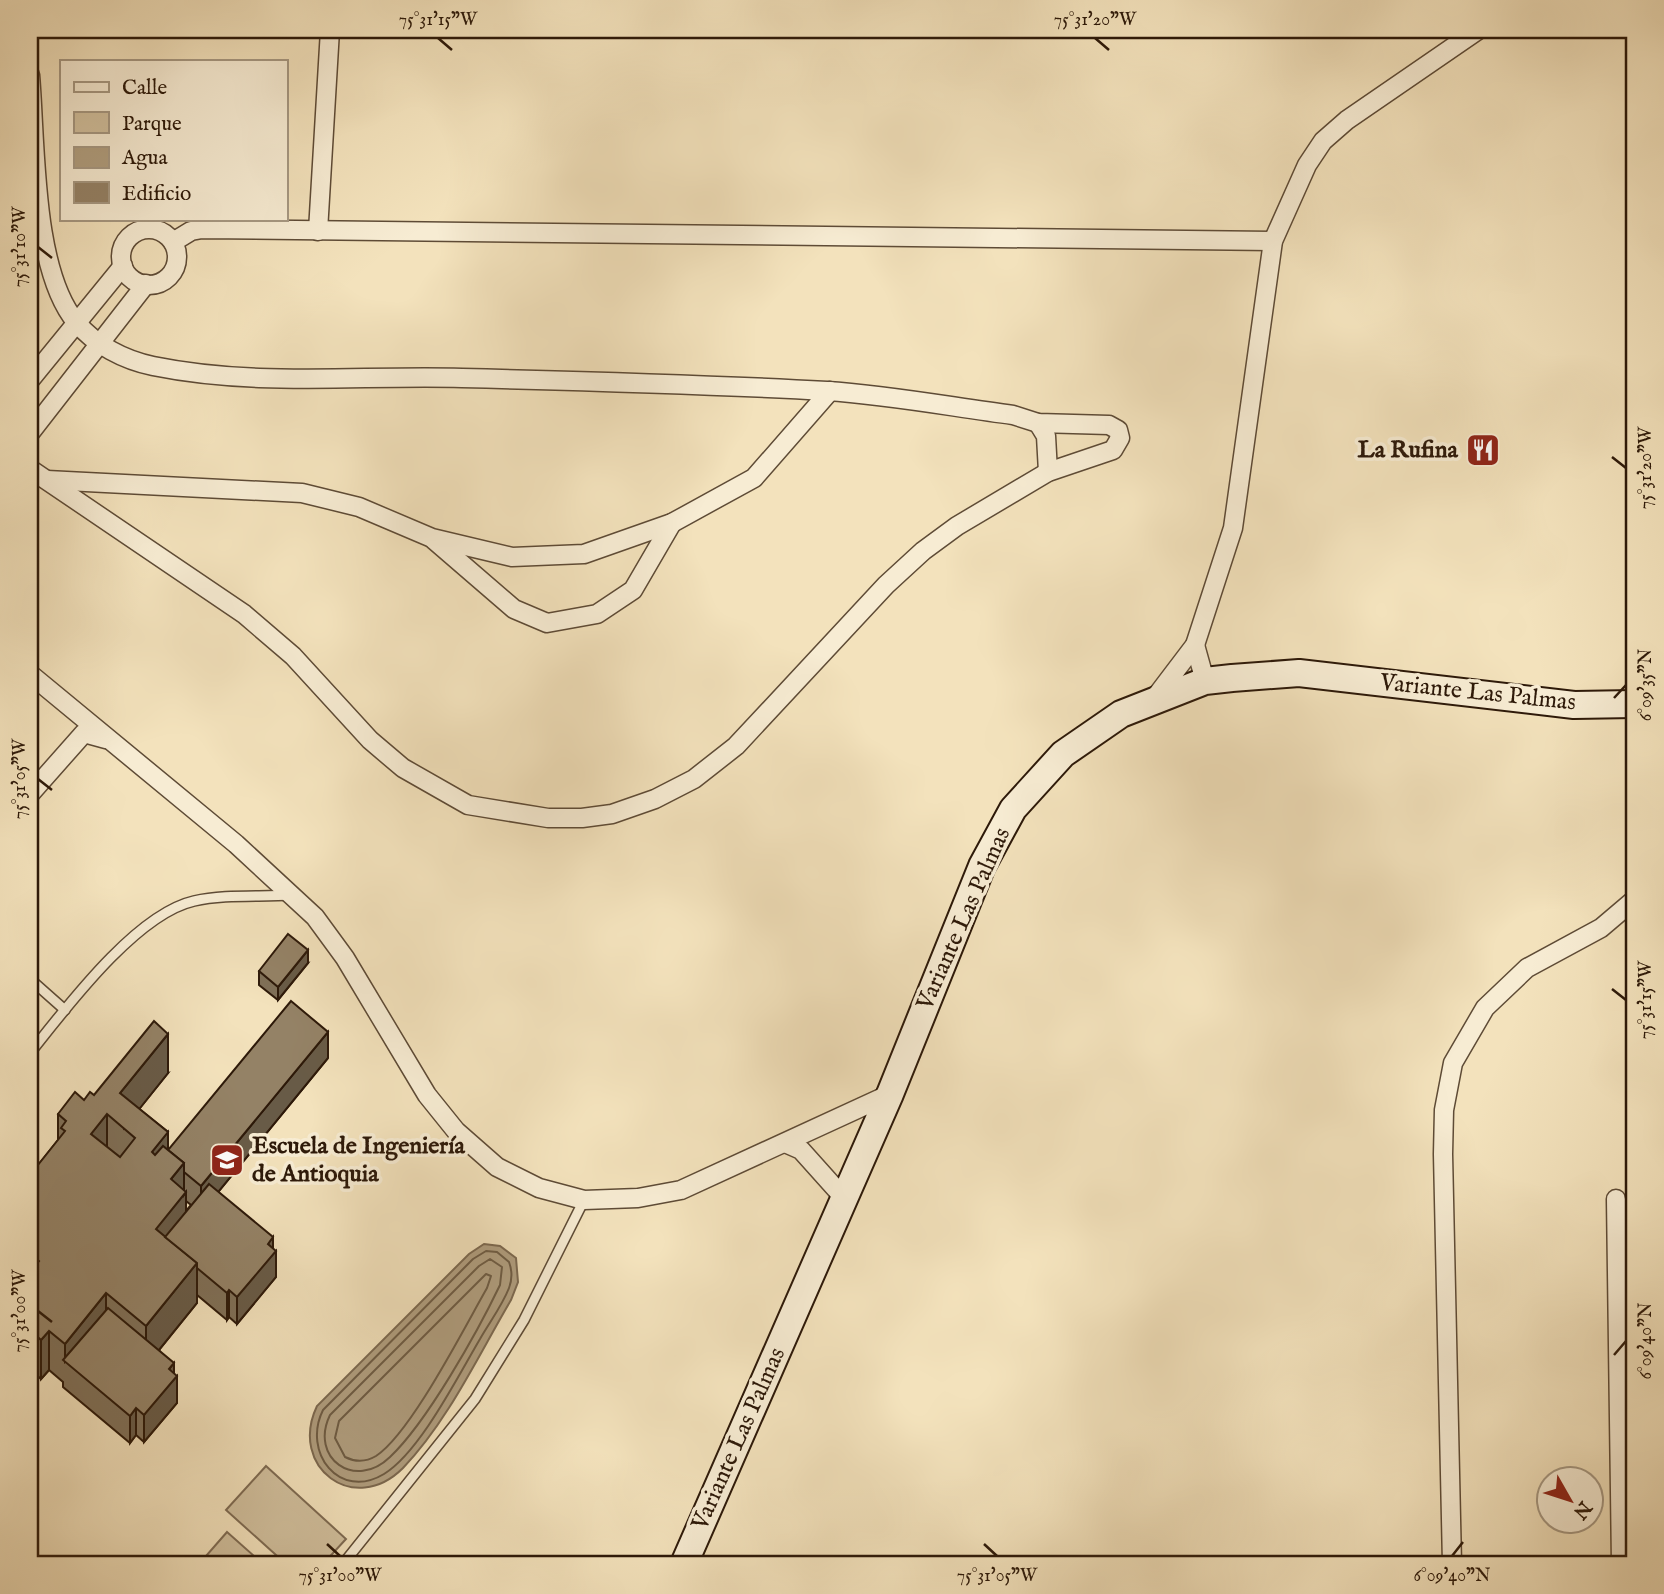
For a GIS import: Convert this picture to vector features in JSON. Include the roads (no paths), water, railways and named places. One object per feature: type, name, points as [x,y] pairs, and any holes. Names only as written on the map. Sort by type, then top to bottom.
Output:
[{"type":"main road","name":"Variante Las Palmas","points":[[684,1564],[890,1094],[982,866],[1013,809],[1063,754],[1121,714],[1205,681],[1299,673],[1574,705],[1634,704]]},
{"type":"street","points":[[318,231],[330,30]]},
{"type":"street","points":[[1152,702],[1195,645],[1233,528],[1273,241],[1307,165],[1323,141],[1347,120],[1478,30]]},
{"type":"street","points":[[30,75],[45,257],[56,288],[76,322],[98,342],[120,356],[152,366],[235,376],[306,380],[470,378],[830,391],[1013,415],[1038,423],[1109,425],[1120,435],[1113,450],[1048,472],[957,526],[923,551],[886,585],[736,746],[694,779],[655,799],[612,814],[571,818],[506,813],[468,805],[403,768],[370,740],[293,656],[244,614],[30,469]]},
{"type":"street","points":[[173,242],[191,231],[202,229],[1273,241]]},
{"type":"street","points":[[157,230],[173,242],[176,252],[172,272],[156,284],[132,279],[123,266],[123,246],[137,232],[157,230]]},
{"type":"street","points":[[30,380],[123,266]]},
{"type":"street","points":[[30,433],[98,342],[146,284]]},
{"type":"street","points":[[47,480],[302,493],[359,507],[432,538],[512,557],[584,554],[672,523],[754,478],[830,391]]},
{"type":"street","points":[[1038,423],[1046,436],[1048,472]]},
{"type":"street","points":[[432,538],[514,609],[547,623],[597,614],[633,590],[672,523]]},
{"type":"street","points":[[1195,645],[1205,681]]},
{"type":"street","points":[[30,674],[113,740],[315,917],[345,958],[427,1095],[456,1131],[497,1167],[539,1188],[584,1200],[638,1198],[681,1190],[890,1094]]},
{"type":"street","points":[[30,794],[84,733],[113,740]]},
{"type":"street","points":[[1452,1564],[1443,1154],[1444,1110],[1453,1063],[1485,1009],[1527,968],[1601,928],[1634,900]]},
{"type":"street","points":[[785,1143],[801,1150],[844,1198]]},
{"type":"street","points":[[1616,1199],[1621,1564]]},
{"type":"lane","points":[[30,1053],[121,948],[155,920],[193,901],[292,895]]},
{"type":"lane","points":[[30,979],[65,1010]]},
{"type":"lane","points":[[343,1564],[475,1399],[524,1320],[584,1200]]},
{"type":"water","points":[[484,1244],[500,1246],[516,1258],[518,1282],[511,1300],[448,1409],[419,1450],[403,1468],[384,1482],[365,1488],[347,1486],[331,1478],[319,1465],[311,1448],[310,1428],[317,1406],[469,1254]]},
{"type":"place","name":"La Rufina","points":[[1483,450]]},
{"type":"place","name":"Escuela de Ingeniería de Antioquia","points":[[227,1160]]}]
